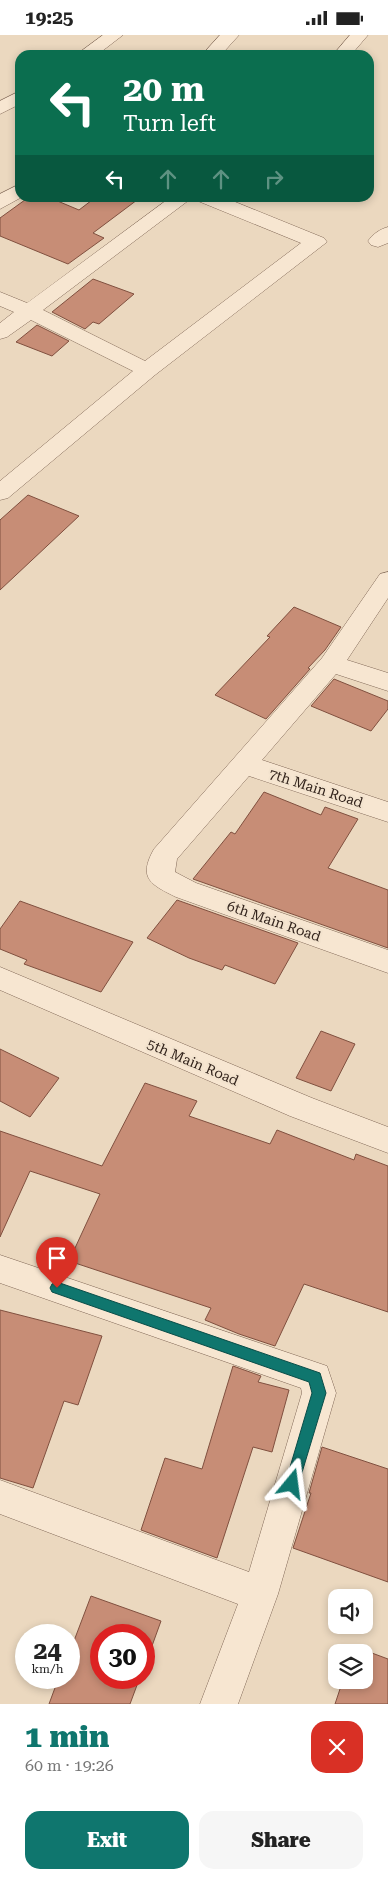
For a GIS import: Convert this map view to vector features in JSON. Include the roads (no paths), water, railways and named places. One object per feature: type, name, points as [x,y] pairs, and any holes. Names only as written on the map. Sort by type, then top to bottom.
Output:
[{"type":"street","points":[[94,50],[114,35]]},
{"type":"street","points":[[215,50],[230,35]]},
{"type":"street","points":[[346,50],[359,35]]},
{"type":"street","points":[[0,203],[15,193]]},
{"type":"street","points":[[0,333],[177,202]]},
{"type":"street","points":[[0,493],[147,370],[300,251],[317,242],[217,202]]},
{"type":"street","points":[[0,298],[147,370]]},
{"type":"street","points":[[244,764],[331,664],[388,580]]},
{"type":"street","points":[[331,664],[388,682]]},
{"type":"street","name":"7th Main Road","points":[[244,764],[388,812]]},
{"type":"street","name":"6th Main Road","points":[[244,764],[164,856],[162,877],[186,890],[388,961]]},
{"type":"street","name":"5th Main Road","points":[[2,982],[301,1107],[388,1140]]},
{"type":"street","points":[[0,1269],[315,1377],[319,1393],[260,1593],[219,1704]]},
{"type":"street","points":[[0,1497],[260,1593]]}]
